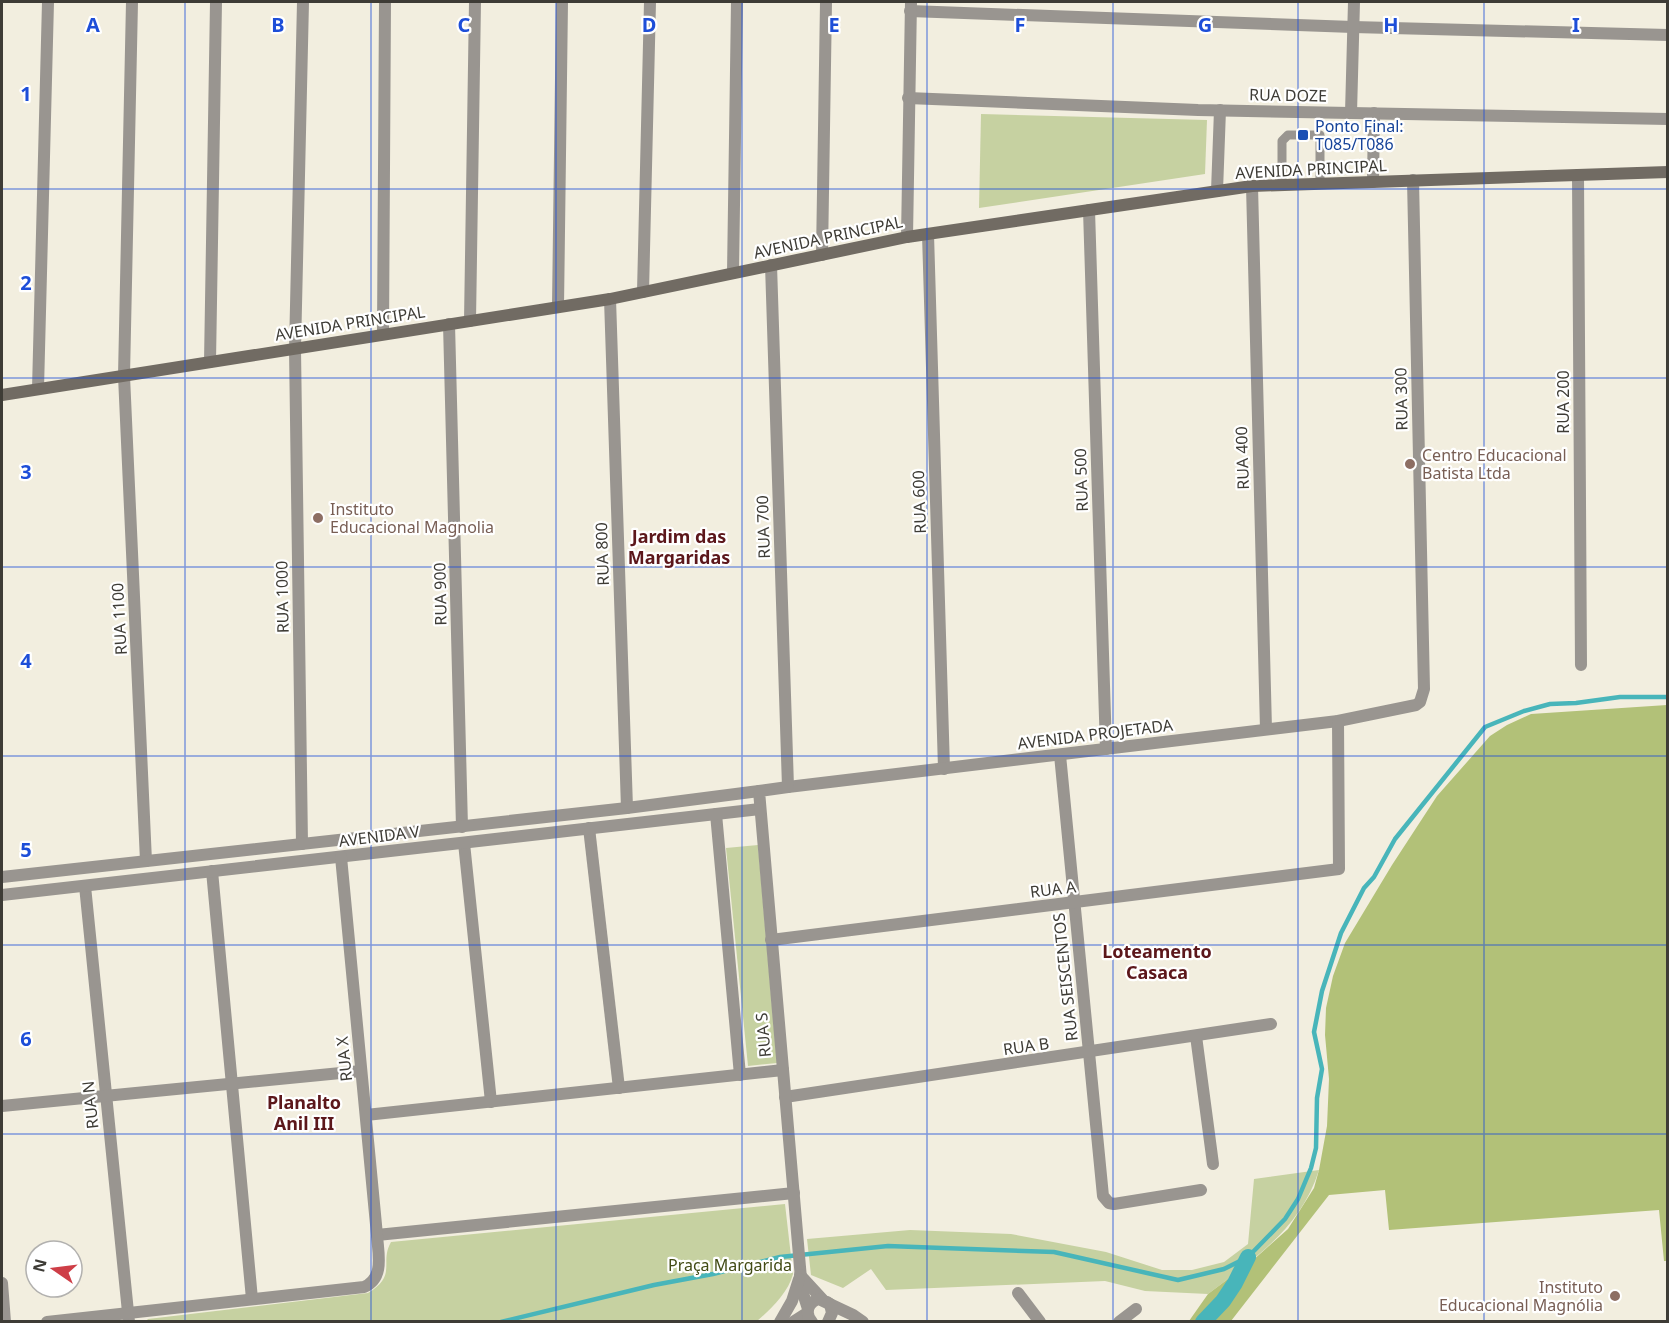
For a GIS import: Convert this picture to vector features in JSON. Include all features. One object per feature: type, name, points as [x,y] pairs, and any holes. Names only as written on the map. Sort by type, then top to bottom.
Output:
[{"type":"main road","name":"AVENIDA PRINCIPAL","points":[[2,395],[610,299],[907,237],[1252,186],[1668,172]]},
{"type":"street","points":[[38,389],[48,2]]},
{"type":"street","name":"RUA 1100","points":[[132,2],[124,376],[146,861]]},
{"type":"street","points":[[210,362],[216,2]]},
{"type":"street","name":"RUA 1000","points":[[302,844],[295,349],[303,2]]},
{"type":"street","points":[[383,334],[386,2]]},
{"type":"street","points":[[470,321],[475,2]]},
{"type":"street","points":[[558,307],[562,2]]},
{"type":"street","points":[[643,292],[650,2]]},
{"type":"street","points":[[733,273],[737,2]]},
{"type":"street","points":[[822,255],[826,2]]},
{"type":"street","points":[[1351,113],[1354,2]]},
{"type":"street","points":[[907,237],[911,6],[1353,27],[1668,35]]},
{"type":"street","name":"RUA DOZE","points":[[908,98],[1220,110],[1668,119]]},
{"type":"street","points":[[1217,191],[1220,110]]},
{"type":"street","points":[[1373,182],[1374,113]]},
{"type":"street","name":"RUA 200","points":[[1578,175],[1581,665]]},
{"type":"street","name":"RUA 300","points":[[1413,180],[1424,689]]},
{"type":"street","name":"RUA 400","points":[[1252,186],[1266,729]]},
{"type":"street","name":"RUA 500","points":[[1089,210],[1106,749]]},
{"type":"street","name":"RUA 600","points":[[928,234],[944,768]]},
{"type":"street","name":"RUA 700","points":[[771,265],[788,788]]},
{"type":"street","name":"RUA 800","points":[[610,299],[627,808]]},
{"type":"street","name":"RUA 900","points":[[449,324],[462,827]]},
{"type":"street","name":"AVENIDA PROJETADA","points":[[759,791],[1338,721],[1416,705],[1420,702],[1424,689]]},
{"type":"street","name":"RUA A","points":[[771,940],[1339,869],[1338,721]]},
{"type":"street","name":"RUA SEISCENTOS","points":[[1060,754],[1103,1196],[1109,1203],[1114,1204],[1201,1190]]},
{"type":"street","name":"AVENIDA V","points":[[2,877],[462,827],[759,791]]},
{"type":"street","name":"RUA S","points":[[759,791],[796,1232],[800,1271],[809,1315]]},
{"type":"street","name":"AVENIDA V","points":[[2,896],[760,809]]},
{"type":"street","name":"RUA S","points":[[716,814],[740,1075]]},
{"type":"street","points":[[589,828],[619,1088]]},
{"type":"street","points":[[464,843],[491,1102]]},
{"type":"street","name":"RUA X","points":[[252,1299],[364,1287],[375,1280],[379,1270],[341,857]]},
{"type":"street","points":[[47,1322],[128,1317],[252,1299],[212,871]]},
{"type":"street","name":"RUA N","points":[[85,886],[128,1317]]},
{"type":"street","name":"RUA B","points":[[785,1097],[1270,1024]]},
{"type":"street","points":[[1196,1036],[1213,1164]]},
{"type":"street","points":[[366,1115],[783,1070]]},
{"type":"street","points":[[2,1106],[362,1071]]},
{"type":"street","points":[[377,1235],[794,1193]]},
{"type":"street","points":[[800,1271],[830,1304],[832,1313],[828,1322]]},
{"type":"street","points":[[780,1322],[792,1301],[800,1271]]},
{"type":"street","points":[[2,1283],[5,1322]]},
{"type":"street","points":[[1018,1293],[1040,1322]]},
{"type":"street","points":[[793,1322],[809,1315],[815,1300],[825,1301],[863,1322]]},
{"type":"street","points":[[1119,1322],[1136,1309]]},
{"type":"lane","points":[[1282,185],[1282,141],[1288,135],[1320,135],[1320,183]]},
{"type":"green space","points":[[981,114],[1207,120],[1205,174],[979,208]]},
{"type":"green space","points":[[1667,705],[1667,1261],[1664,1261],[1659,1210],[1389,1230],[1385,1190],[1329,1195],[1231,1321],[1189,1321],[1208,1294],[1252,1261],[1288,1229],[1314,1188],[1327,1126],[1329,1079],[1325,1035],[1326,1008],[1333,976],[1345,943],[1437,796],[1490,736],[1531,714]]},
{"type":"green space","points":[[758,845],[777,1063],[748,1066],[726,848]]},
{"type":"green space","points":[[1319,1170],[1301,1209],[1274,1241],[1208,1294],[1145,1291],[1105,1281],[886,1290],[871,1269],[843,1288],[811,1275],[807,1239],[910,1230],[1011,1234],[1106,1252],[1162,1270],[1192,1270],[1224,1262],[1248,1244],[1254,1179]]},
{"type":"green space","name":"Praça Margarida","points":[[785,1204],[793,1274],[783,1294],[757,1321],[146,1321],[368,1293],[383,1280],[391,1242]]},
{"type":"waterway","points":[[501,1322],[780,1257],[888,1246],[1054,1252],[1178,1280],[1224,1269],[1248,1257],[1285,1219],[1298,1199],[1311,1168],[1316,1148],[1317,1098],[1322,1069],[1314,1032],[1322,991],[1341,933],[1364,888],[1374,877],[1395,839],[1485,727],[1524,711],[1550,704],[1620,697],[1668,697]]},
{"type":"waterway","points":[[1203,1322],[1223,1301],[1248,1257]]},
{"type":"place","name":"Ponto Final: T085/T086","points":[[1303,135]]},
{"type":"place","name":"Centro Educacional Batista Ltda","points":[[1410,464]]},
{"type":"place","name":"Instituto Educacional Magnolia","points":[[318,518]]},
{"type":"place","name":"Instituto Educacional Magnólia","points":[[1615,1296]]},
{"type":"district","name":"Jardim das Margaridas","points":[[679,546]]},
{"type":"district","name":"Loteamento Casaca","points":[[1157,961]]},
{"type":"district","name":"Planalto Anil III","points":[[304,1112]]}]
